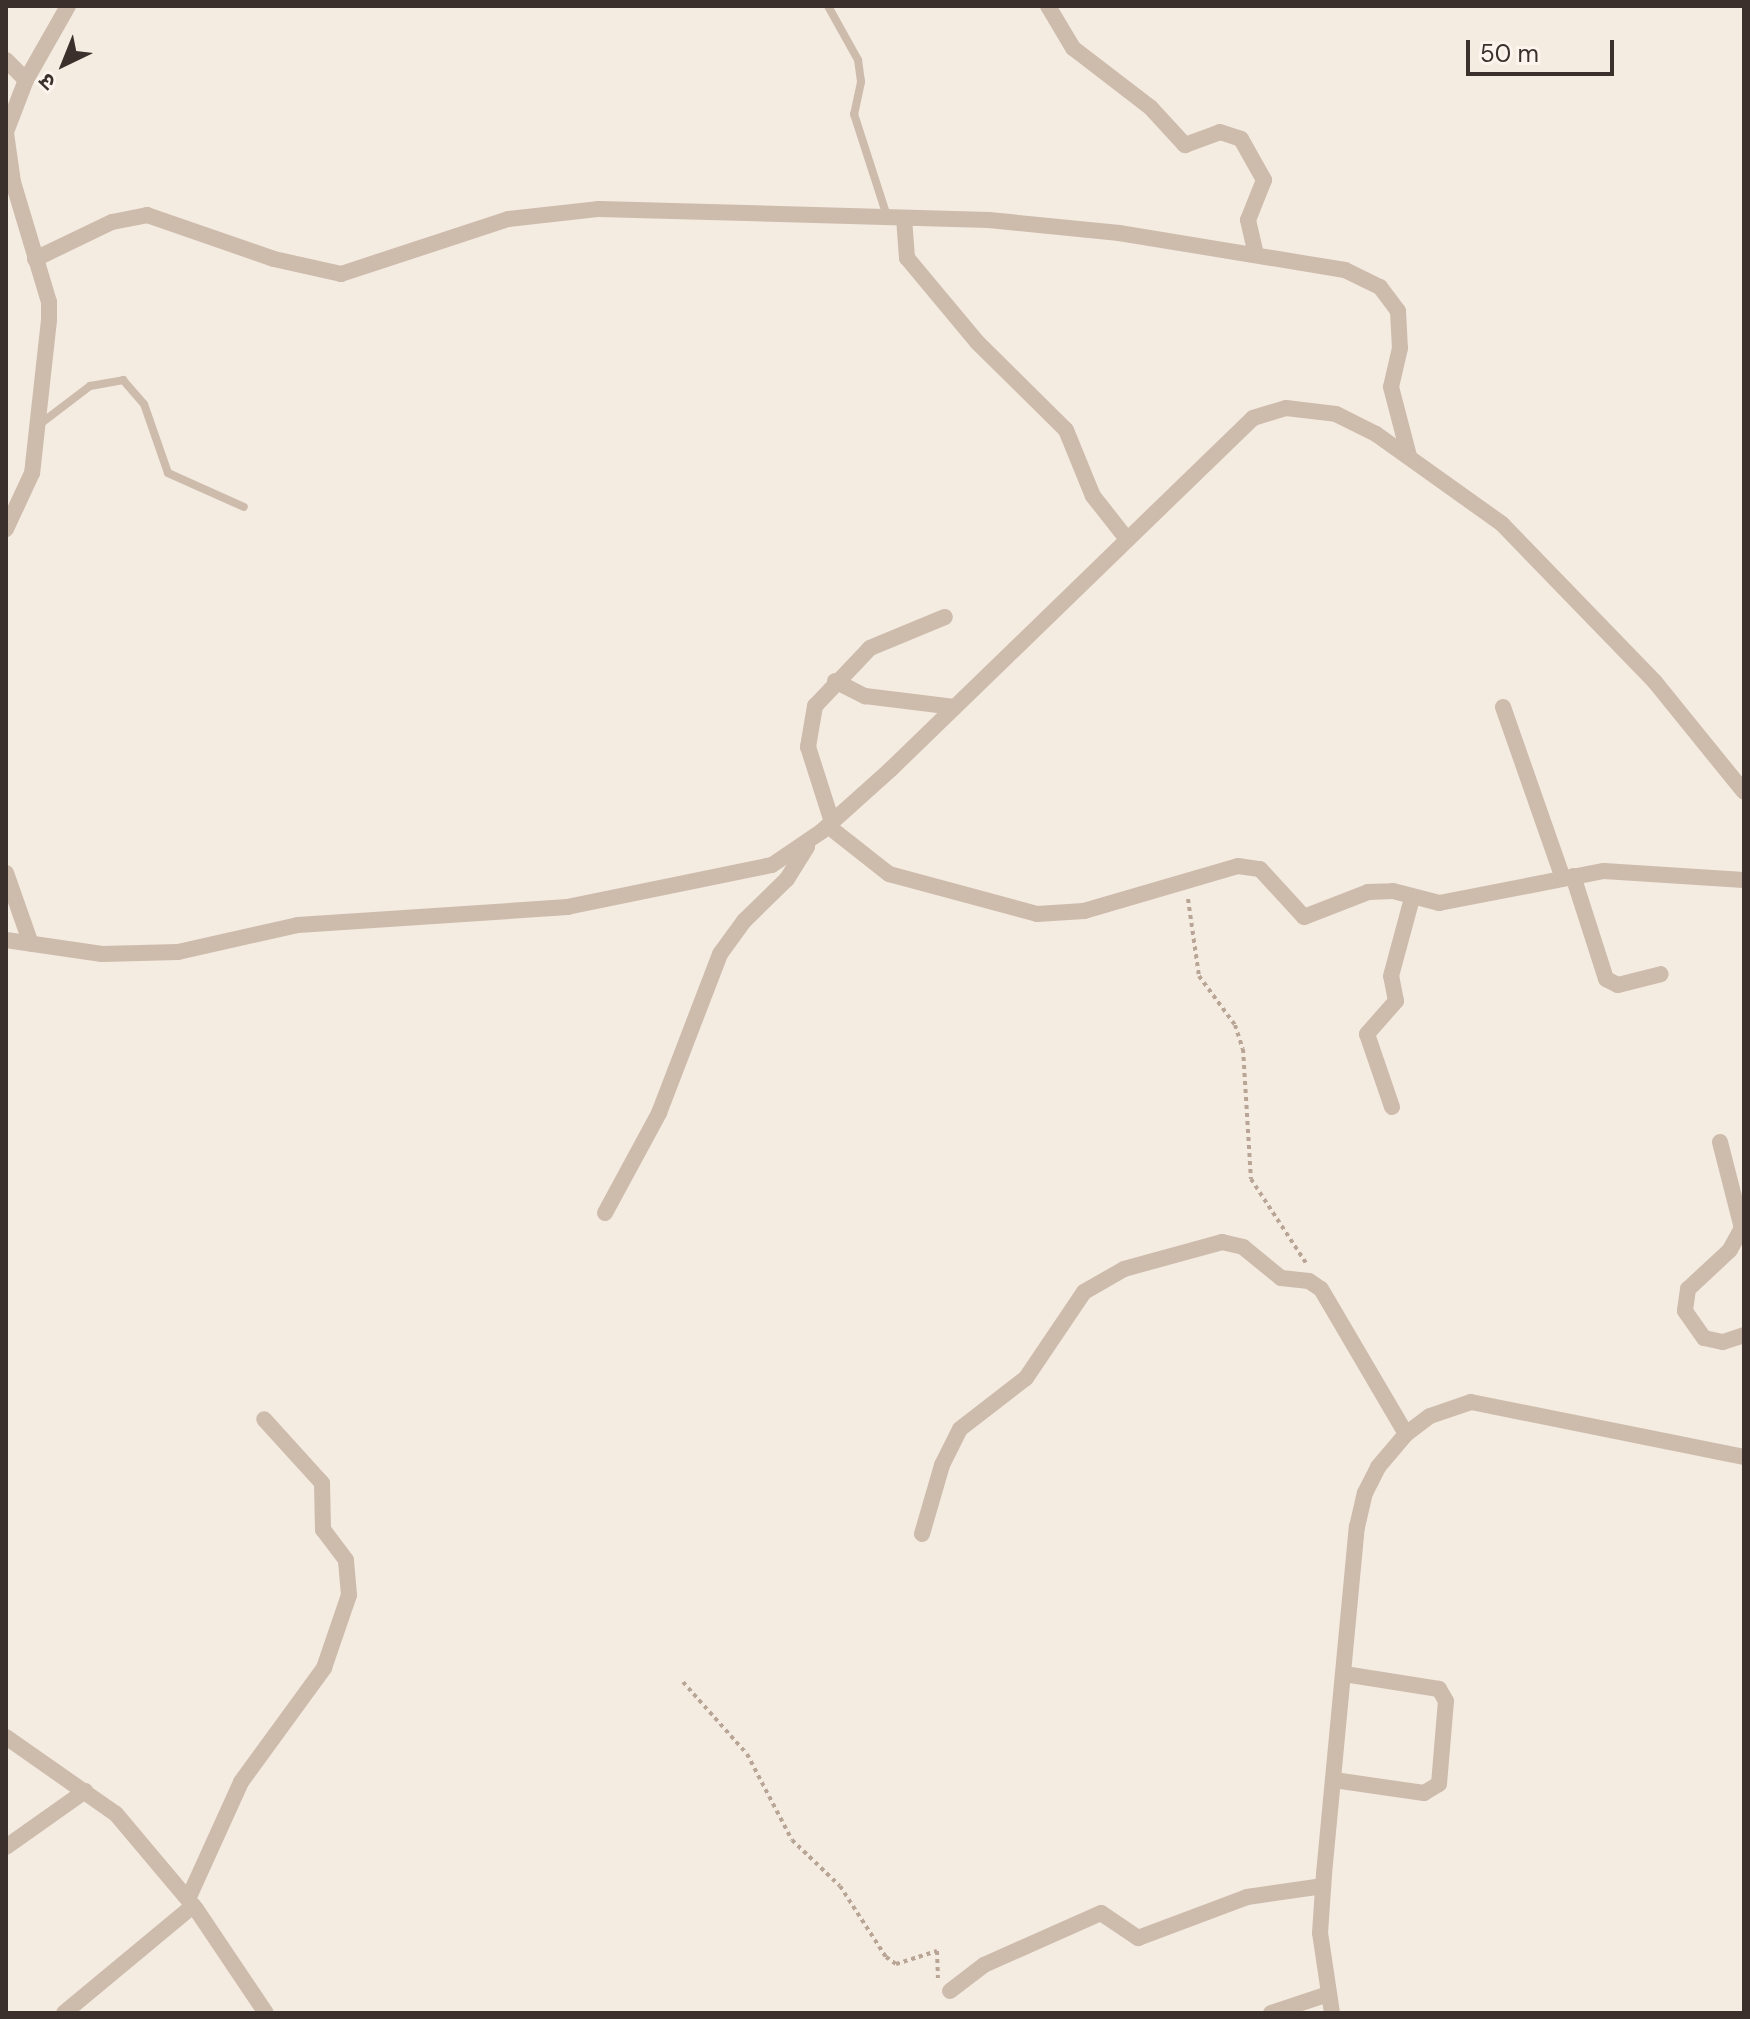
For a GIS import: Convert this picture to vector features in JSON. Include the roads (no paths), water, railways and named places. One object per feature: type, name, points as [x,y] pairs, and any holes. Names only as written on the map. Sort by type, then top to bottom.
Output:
[{"type":"street","points":[[6,529],[32,473],[40,424],[49,320],[13,182],[6,133],[26,80],[68,6]]},
{"type":"street","points":[[1048,6],[1073,48],[1150,107],[1185,145],[1220,132],[1241,139],[1264,180],[1248,220],[1256,255]]},
{"type":"street","points":[[6,60],[26,80]]},
{"type":"street","points":[[35,259],[112,222],[139,216],[167,219],[274,259],[341,274],[472,229],[551,212],[707,209],[1053,224],[1345,270],[1365,277],[1389,296],[1401,328],[1391,387],[1409,456]]},
{"type":"street","points":[[896,217],[904,248],[913,266],[977,342],[1066,430],[1093,496],[1126,538]]},
{"type":"street","points":[[6,940],[102,954],[166,953],[298,925],[567,907],[772,865],[830,824],[1253,418],[1286,408],[1336,414],[1409,456],[1502,524],[1566,585],[1655,682],[1744,792]]},
{"type":"street","points":[[945,617],[884,639],[835,681],[815,706],[808,728],[814,777],[830,824],[889,874],[1037,914],[1084,911],[1185,881],[1251,867],[1267,875],[1304,917],[1368,892],[1393,891],[1439,903],[1568,877],[1630,870],[1744,880]]},
{"type":"street","points":[[835,681],[865,696],[954,707]]},
{"type":"street","points":[[1503,707],[1606,979],[1618,985],[1661,974]]},
{"type":"street","points":[[605,1213],[659,1113],[724,946],[787,879],[812,838]]},
{"type":"street","points":[[6,873],[31,944]]},
{"type":"street","points":[[1392,1107],[1367,1034],[1396,1001],[1391,976],[1412,898]]},
{"type":"street","points":[[1720,1142],[1742,1228],[1730,1250],[1688,1289],[1685,1311],[1704,1338],[1723,1342],[1744,1335]]},
{"type":"street","points":[[922,1534],[942,1465],[960,1429],[1026,1378],[1074,1302],[1096,1282],[1149,1261],[1229,1242],[1281,1278],[1316,1283],[1406,1434]]},
{"type":"street","points":[[1332,2013],[1320,1933],[1323,1886],[1365,1493],[1378,1467],[1406,1434],[1448,1406],[1492,1402],[1744,1457]]},
{"type":"street","points":[[64,2013],[190,1902],[241,1782],[324,1668],[349,1595],[346,1560],[323,1530],[322,1483],[264,1419]]},
{"type":"street","points":[[1334,1780],[1424,1793],[1439,1784],[1446,1701],[1439,1689],[1344,1674]]},
{"type":"street","points":[[6,1737],[116,1814],[190,1902],[266,2013]]},
{"type":"street","points":[[6,1847],[85,1791]]},
{"type":"street","points":[[950,1991],[984,1965],[1101,1913],[1138,1938],[1247,1897],[1323,1886]]},
{"type":"street","points":[[1271,2013],[1328,1994]]},
{"type":"lane","points":[[828,6],[858,60],[861,82],[854,114],[896,217]]},
{"type":"lane","points":[[40,424],[90,386],[123,380],[144,404],[168,473],[244,507]]}]
